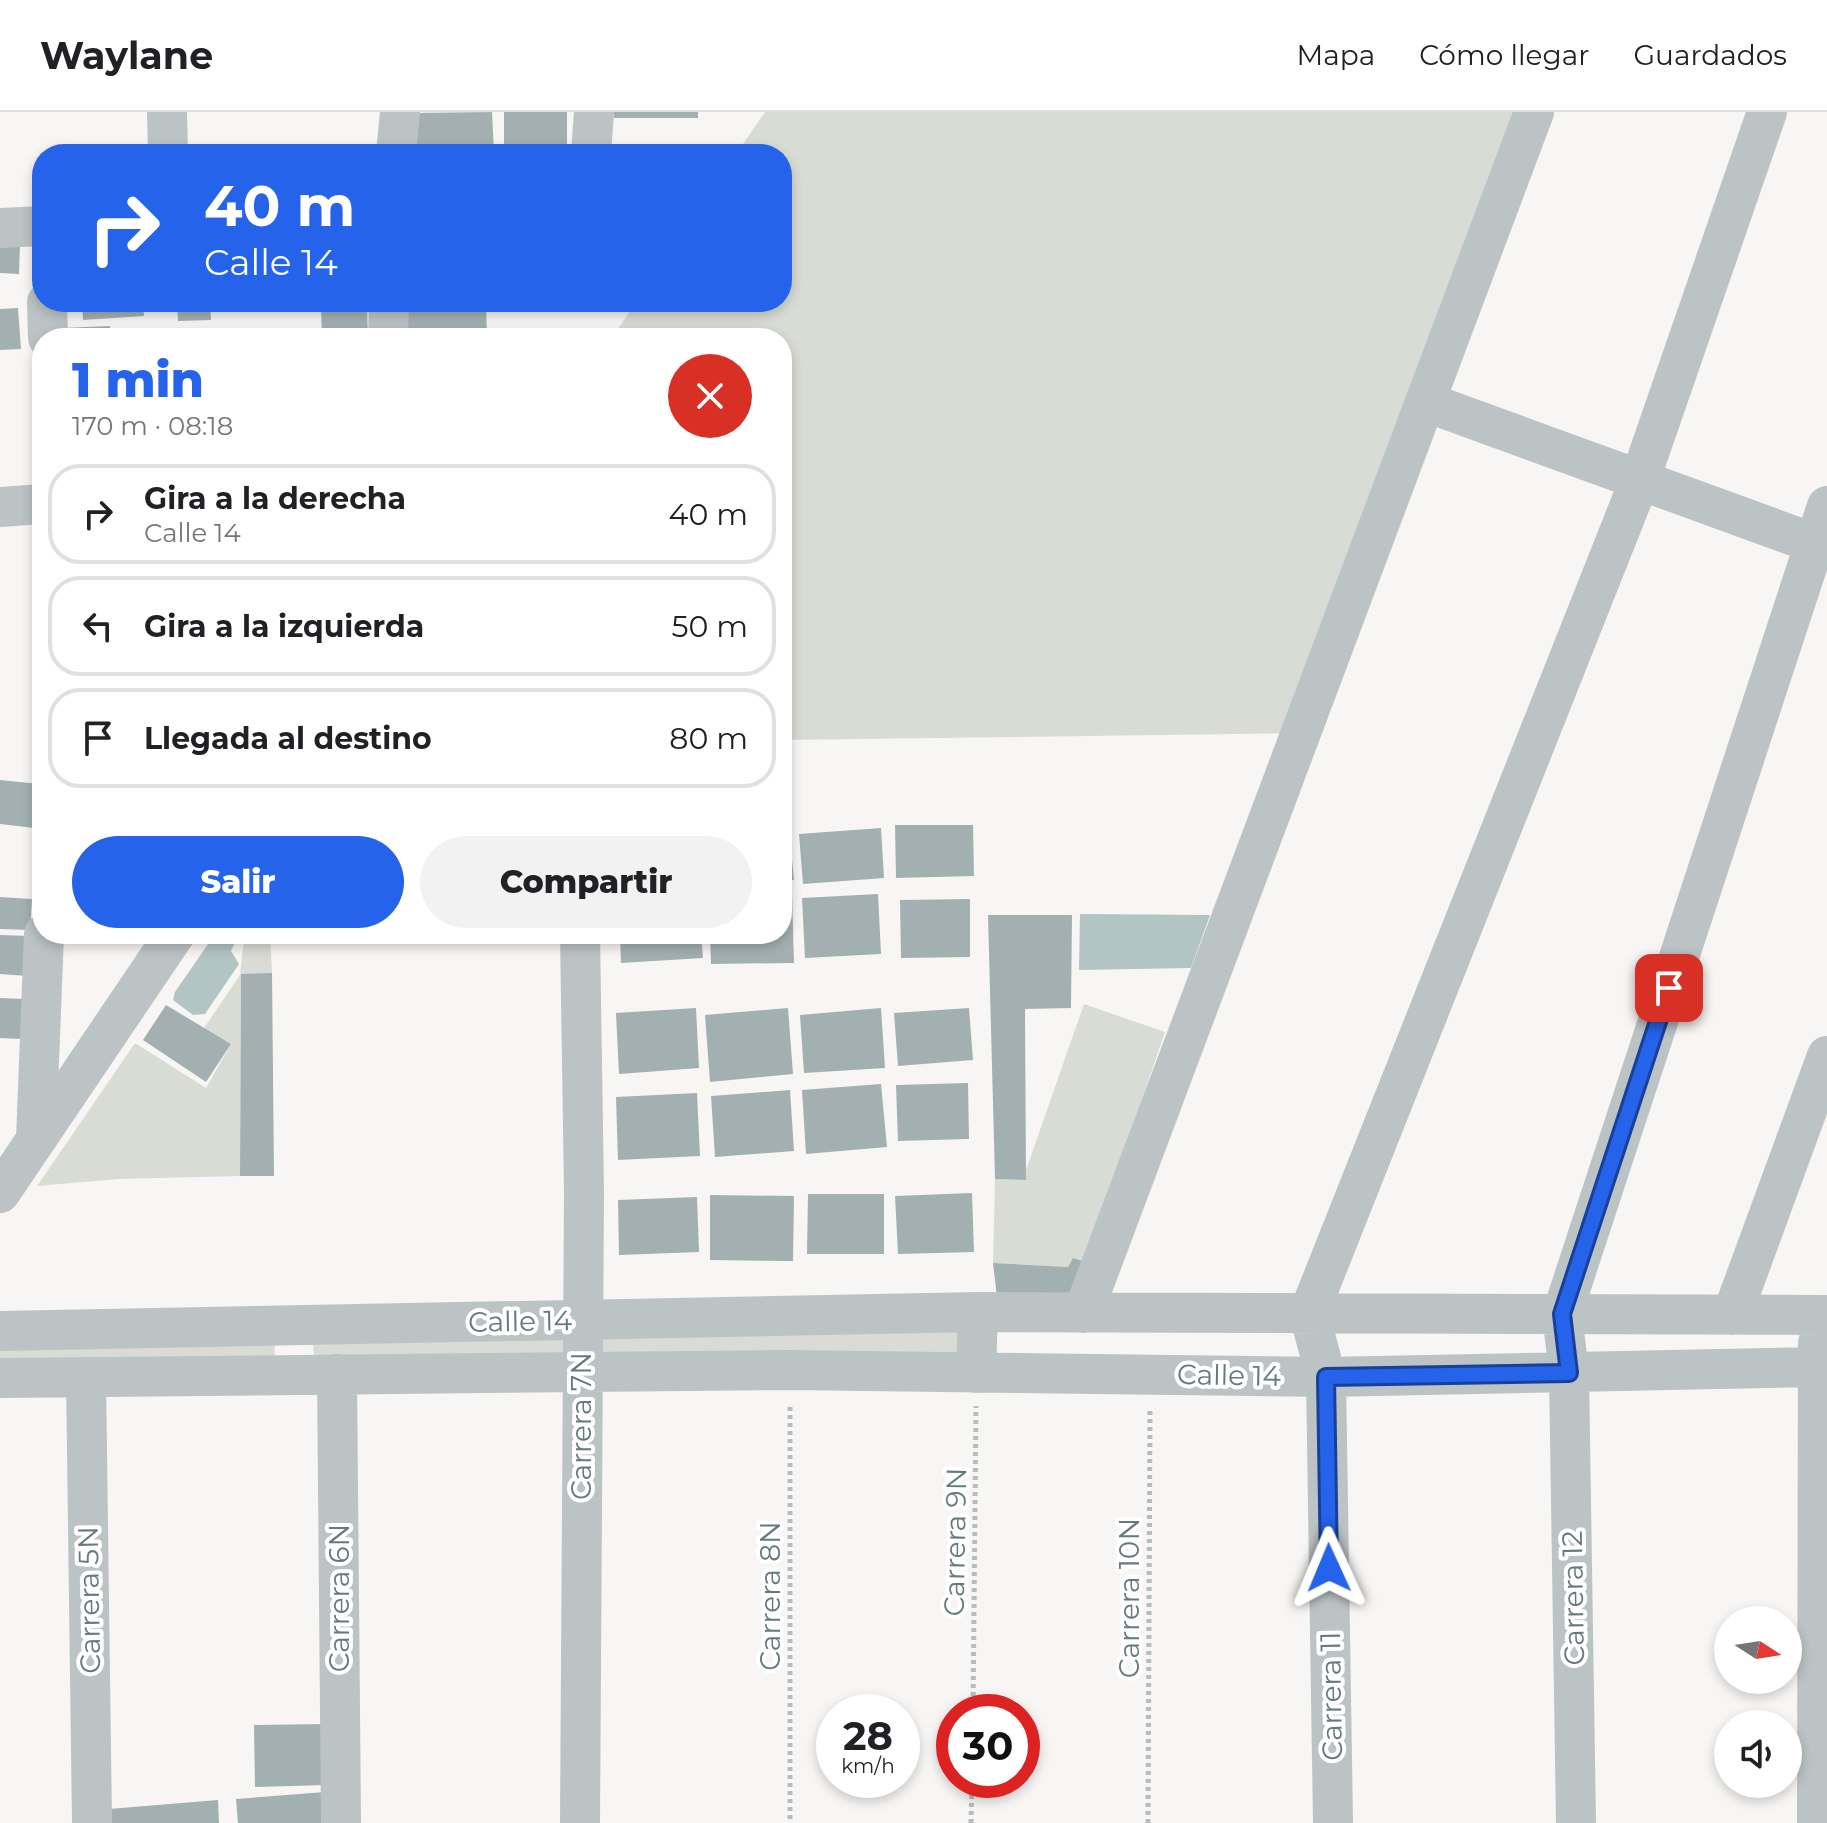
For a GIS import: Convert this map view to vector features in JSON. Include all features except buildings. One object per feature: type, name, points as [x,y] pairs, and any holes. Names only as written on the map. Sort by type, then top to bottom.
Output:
[{"type":"street","points":[[167,112],[168,144]]},
{"type":"street","points":[[397,144],[400,112]]},
{"type":"street","points":[[592,144],[594,112]]},
{"type":"street","points":[[1083,1313],[1534,112]]},
{"type":"street","points":[[1309,1313],[1639,482],[1767,112]]},
{"type":"street","points":[[0,228],[32,226]]},
{"type":"street","points":[[1426,402],[1639,482],[1820,545]]},
{"type":"street","points":[[0,507],[32,505]]},
{"type":"street","points":[[1562,1314],[1820,545],[1827,506]]},
{"type":"street","points":[[36,1139],[44,944]]},
{"type":"street","points":[[0,1193],[168,944]]},
{"type":"street","name":"Carrera 7N","points":[[580,944],[584,1192],[580,1823]]},
{"type":"street","points":[[1732,1315],[1827,1056]]},
{"type":"street","points":[[976,1373],[978,1312]]},
{"type":"street","name":"Calle 14","points":[[0,1331],[978,1312],[1823,1315]]},
{"type":"street","name":"Carrera 11","points":[[1309,1313],[1326,1377],[1333,1823]]},
{"type":"street","name":"Carrera 12","points":[[1562,1314],[1569,1373],[1576,1823]]},
{"type":"street","points":[[1817,1823],[1816,1367],[1823,1315]]},
{"type":"street","name":"Calle 14","points":[[0,1378],[790,1370],[1326,1377],[1816,1367]]},
{"type":"street","name":"Carrera 6N","points":[[337,1374],[341,1823]]},
{"type":"street","name":"Carrera 5N","points":[[86,1377],[92,1823]]},
{"type":"path","name":"Carrera 8N","points":[[790,1370],[790,1823]]},
{"type":"path","name":"Carrera 9N","points":[[973,1694],[976,1373]]},
{"type":"path","name":"Carrera 10N","points":[[1148,1823],[1150,1373]]},
{"type":"path","points":[[971,1823],[972,1798]]},
{"type":"shaded area","points":[[765,112],[1540,112],[1312,733],[792,740],[792,328],[619,328],[629,312],[792,312],[792,144],[743,144]]},
{"type":"shaded area","points":[[1080,914],[1210,915],[1191,968],[1079,970]]},
{"type":"shaded area","points":[[208,944],[234,944],[231,951],[239,964],[205,1014],[193,1015],[173,1000],[175,992]]},
{"type":"shaded area","points":[[271,944],[272,973],[241,975],[240,1176],[118,1179],[37,1186],[135,1043],[206,1088],[231,1044],[204,1028],[240,975],[243,946]]},
{"type":"shaded area","points":[[1084,1004],[1165,1032],[1086,1262],[1073,1258],[1068,1267],[993,1263],[995,1179],[1026,1180],[1026,1170]]},
{"type":"shaded area","points":[[965,1331],[966,1356],[601,1353],[601,1334]]},
{"type":"shaded area","points":[[568,1333],[568,1357],[314,1359],[313,1339]]},
{"type":"shaded area","points":[[274,1337],[275,1358],[0,1362],[0,1341]]},
{"type":"route","points":[[1329,1568],[1326,1377],[1569,1373],[1562,1314],[1669,988]]}]
